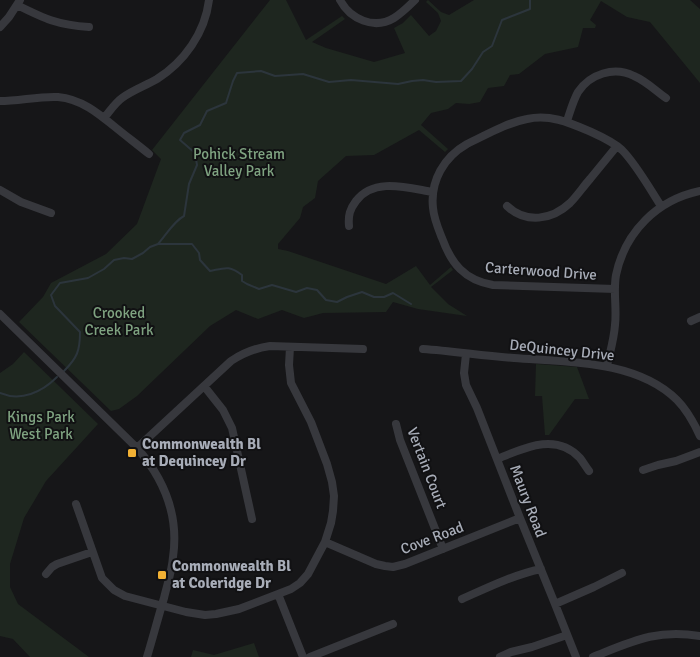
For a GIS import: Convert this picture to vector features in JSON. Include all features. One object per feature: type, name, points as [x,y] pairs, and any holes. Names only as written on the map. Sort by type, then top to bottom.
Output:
[{"type":"street","points":[[104,118],[124,96],[155,80],[178,62],[198,34],[209,0]]},
{"type":"street","points":[[340,0],[357,19],[364,22],[379,23],[395,18],[416,0]]},
{"type":"street","points":[[0,27],[19,2],[42,17],[52,21],[73,26],[89,27]]},
{"type":"street","points":[[567,121],[575,99],[582,87],[595,76],[604,73],[630,74],[639,78],[666,98]]},
{"type":"street","points":[[0,101],[52,97],[67,98],[82,103],[149,154]]},
{"type":"street","name":"Carterwood Drive","points":[[615,289],[493,285],[472,278],[457,266],[447,251],[435,217],[433,192],[439,172],[445,162],[455,152],[467,144],[515,122],[545,117],[567,121],[607,139],[625,154],[634,165],[661,206]]},
{"type":"street","points":[[508,206],[520,216],[532,218],[544,217],[561,210],[572,202],[616,146]]},
{"type":"street","points":[[349,226],[348,218],[352,207],[359,197],[373,188],[393,186],[433,192]]},
{"type":"street","points":[[0,190],[21,202],[51,213]]},
{"type":"street","points":[[607,366],[616,325],[615,289],[619,265],[628,243],[641,224],[661,206],[680,196],[700,191]]},
{"type":"street","points":[[0,314],[137,448],[160,480],[168,500],[175,540],[173,558],[147,657]]},
{"type":"street","points":[[691,321],[700,318]]},
{"type":"street","points":[[137,448],[231,361],[246,352],[265,347],[363,350]]},
{"type":"street","points":[[76,504],[102,578],[114,590],[125,596],[193,614],[216,614],[239,610],[294,587],[304,579],[325,542],[331,523],[334,496],[327,464],[311,422],[291,383],[290,347]]},
{"type":"street","name":"DeQuincey Drive","points":[[423,349],[607,366],[625,371],[650,381],[678,401],[688,413],[700,436]]},
{"type":"street","name":"Maury Road","points":[[466,354],[464,373],[466,385],[576,657]]},
{"type":"street","points":[[204,386],[223,410],[232,428],[252,519]]},
{"type":"street","name":"Vertain Court","points":[[396,424],[400,440],[443,549]]},
{"type":"street","points":[[497,459],[532,445],[551,444],[563,447],[574,453],[581,459],[589,471]]},
{"type":"street","points":[[643,470],[700,452]]},
{"type":"street","name":"Cove Road","points":[[325,542],[376,564],[393,567],[405,564],[520,518]]},
{"type":"street","points":[[46,574],[57,564],[92,552]]},
{"type":"street","points":[[462,599],[509,579],[541,569]]},
{"type":"street","points":[[556,604],[622,573]]},
{"type":"street","points":[[278,594],[303,657]]},
{"type":"street","points":[[310,657],[393,624]]},
{"type":"street","points":[[593,657],[637,640],[656,635],[676,633],[700,636]]},
{"type":"street","points":[[500,657],[567,635]]},
{"type":"green space","points":[[270,0],[286,0],[306,40],[342,16],[345,19],[312,42],[374,62],[405,53],[394,28],[411,15],[429,36],[436,31],[441,21],[438,13],[426,2],[428,0],[441,12],[449,15],[474,0],[690,0],[700,9],[700,83],[650,22],[627,17],[601,1],[590,20],[596,25],[595,28],[583,28],[578,47],[545,54],[519,74],[510,75],[504,86],[488,88],[480,102],[469,104],[456,103],[448,109],[431,113],[421,125],[448,149],[445,152],[419,130],[374,155],[346,156],[318,181],[315,198],[303,207],[300,218],[278,244],[278,249],[386,284],[416,266],[430,285],[451,267],[453,270],[431,287],[448,304],[467,316],[418,309],[393,302],[386,312],[323,313],[304,318],[282,310],[258,319],[236,310],[210,326],[137,396],[119,409],[111,411],[19,322],[43,297],[51,283],[106,254],[137,224],[161,159],[152,150]]},
{"type":"green space","name":"Kings Park West Park","points":[[24,352],[98,424],[46,481],[24,518],[10,564],[10,587],[18,604],[89,657],[30,657],[13,639],[0,636],[0,373],[13,364]]},
{"type":"green space","points":[[536,364],[577,367],[589,399],[575,399],[549,435],[545,435],[542,396],[535,396]]},
{"type":"green space","points":[[254,643],[259,657],[191,657],[193,650],[214,655]]},
{"type":"waterway","points":[[158,244],[173,225],[184,216],[189,184],[197,165],[195,153],[180,140],[184,133],[200,125],[207,111],[226,103],[237,73],[261,71],[275,76],[303,74],[329,82],[351,80],[398,84],[423,80],[436,82],[461,81],[472,69],[483,52],[492,46],[502,20],[530,9],[530,0]]},
{"type":"waterway","points":[[64,371],[77,354],[80,332],[55,306],[51,295],[60,283],[88,278],[104,269],[114,260],[132,259],[158,244],[192,244],[199,253],[200,260],[210,271],[227,268],[234,270],[242,275],[242,281],[259,289],[272,285],[296,292],[307,288],[317,290],[326,300],[337,302],[362,292],[374,297],[384,297],[393,293],[411,304]]},
{"type":"waterway","points":[[0,393],[8,396],[31,394],[45,387],[57,377]]},
{"type":"place","name":"Commonwealth Bl at Dequincey Dr","points":[[132,453]]},
{"type":"place","name":"Commonwealth Bl at Coleridge Dr","points":[[162,575]]},
{"type":"park label","name":"Pohick Stream Valley Park","points":[[239,162]]},
{"type":"park label","name":"Crooked Creek Park","points":[[119,322]]}]
